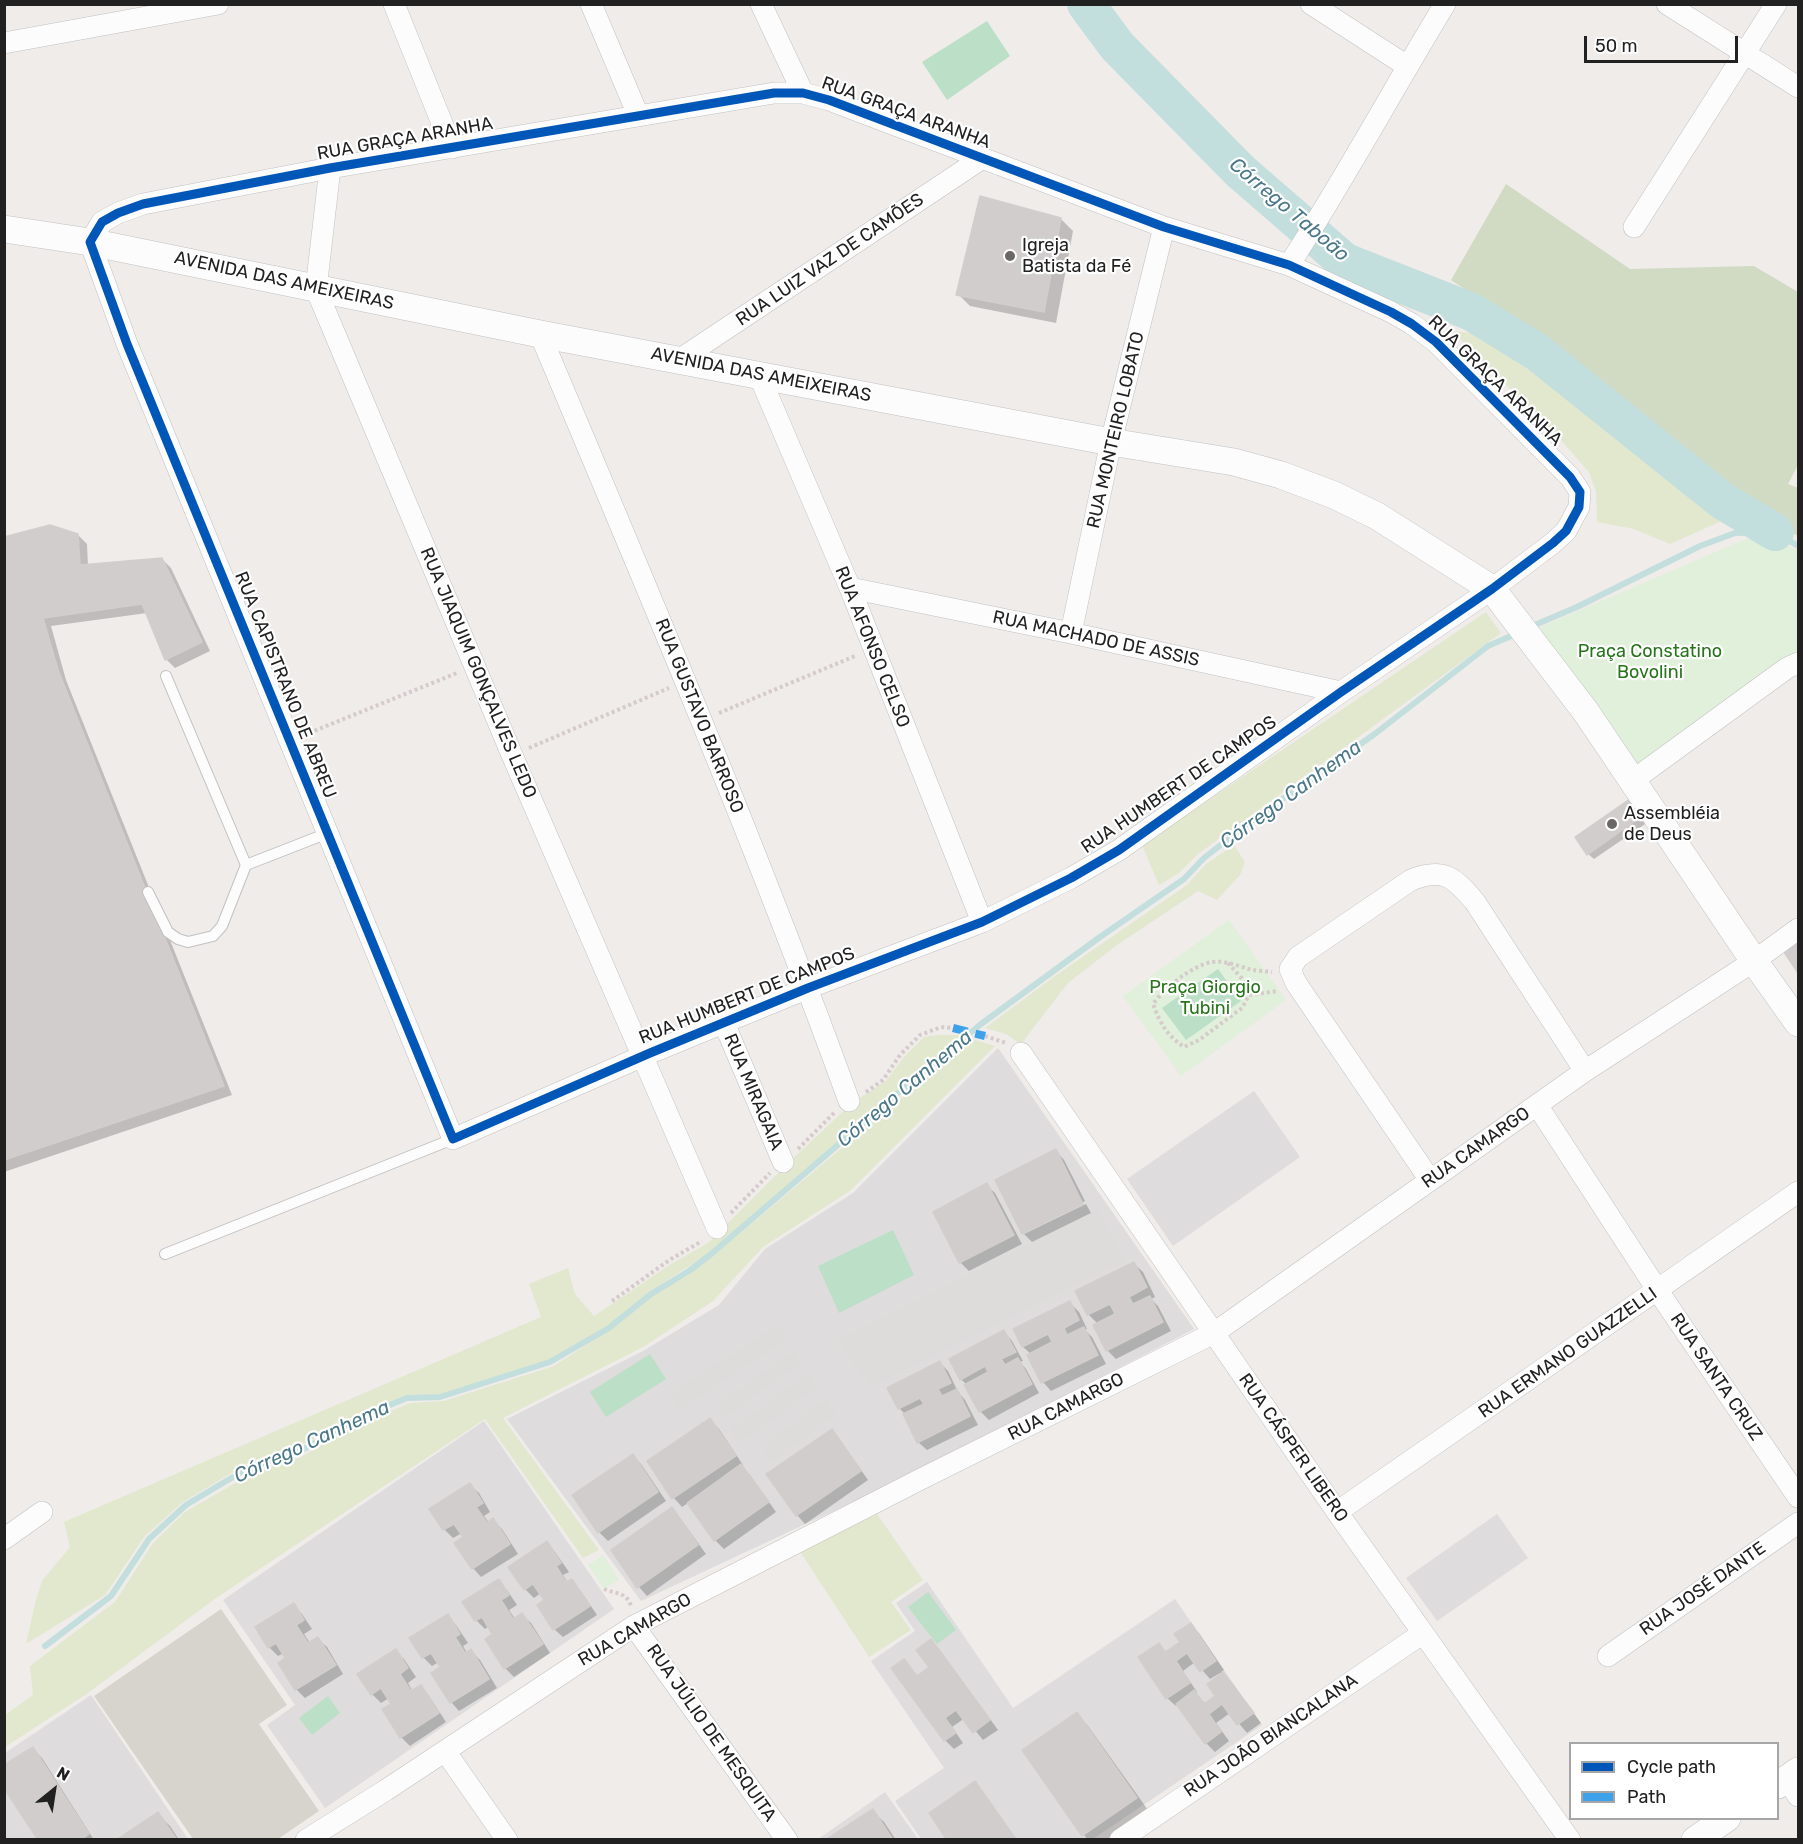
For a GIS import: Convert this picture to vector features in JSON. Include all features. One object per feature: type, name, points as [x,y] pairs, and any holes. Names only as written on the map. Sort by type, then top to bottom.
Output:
[{"type":"street","points":[[4,43],[218,4]]},
{"type":"street","points":[[394,4],[452,148]]},
{"type":"street","points":[[591,4],[638,115]]},
{"type":"street","points":[[761,4],[803,93]]},
{"type":"street","points":[[1311,4],[1407,66]]},
{"type":"street","points":[[1291,262],[1318,221],[1445,4]]},
{"type":"street","points":[[1667,4],[1798,87]]},
{"type":"street","points":[[1634,227],[1776,4]]},
{"type":"street","name":"RUA GRAÇA ARANHA","points":[[90,242],[102,222],[118,213],[143,204],[330,168],[638,115],[774,93],[803,93],[829,100],[1164,227],[1291,262],[1391,312],[1436,342],[1570,477]]},
{"type":"street","name":"RUA LUIZ VAZ DE CAMÕES","points":[[679,360],[981,159]]},
{"type":"street","points":[[316,289],[330,168]]},
{"type":"street","name":"RUA MONTEIRO LOBATO","points":[[1071,633],[1111,442],[1164,227]]},
{"type":"street","name":"AVENIDA DAS AMEIXEIRAS","points":[[4,229],[90,242],[540,334],[1111,442],[1234,462],[1281,475],[1334,495],[1377,516],[1492,589],[1586,712],[1798,1023]]},
{"type":"street","name":"RUA CAPISTRANO DE ABREU","points":[[90,242],[127,344],[453,1139]]},
{"type":"street","name":"RUA JIAQUIM GONÇALVES LEDO","points":[[316,289],[512,755],[717,1228]]},
{"type":"street","name":"RUA GUSTAVO BARROSO","points":[[540,334],[702,720],[808,988],[849,1101]]},
{"type":"street","name":"RUA AFONSO CELSO","points":[[759,375],[850,588],[982,922]]},
{"type":"street","name":"RUA HUMBERT DE CAMPOS","points":[[453,1139],[808,988],[982,922],[1071,878],[1119,850],[1341,692],[1492,589],[1553,543],[1566,531],[1579,507],[1580,492],[1570,477]]},
{"type":"street","name":"RUA MACHADO DE ASSIS","points":[[850,588],[1341,692]]},
{"type":"street","points":[[1632,781],[1787,668],[1798,663]]},
{"type":"street","points":[[1430,1180],[1293,976],[1298,957],[1410,880],[1436,873],[1446,875],[1460,884],[1475,902],[1585,1071]]},
{"type":"street","name":"RUA CAMARGO","points":[[306,1839],[386,1790],[634,1626],[919,1480],[1214,1333],[1585,1071],[1754,961],[1798,929]]},
{"type":"street","name":"RUA MIRAGAIA","points":[[724,1023],[783,1162]]},
{"type":"street","name":"RUA CÁSPER LIBERO","points":[[1021,1053],[1337,1512],[1570,1839]]},
{"type":"street","name":"RUA SANTA CRUZ","points":[[1537,1105],[1658,1291],[1798,1497]]},
{"type":"street","name":"RUA ERMANO GUAZZELLI","points":[[1337,1512],[1798,1192]]},
{"type":"street","points":[[4,1539],[42,1512]]},
{"type":"street","name":"RUA JOSÉ DANTE","points":[[1608,1656],[1798,1523]]},
{"type":"street","name":"RUA JÚLIO DE MESQUITA","points":[[634,1626],[787,1839]]},
{"type":"street","name":"RUA JOÃO BIANCALANA","points":[[1120,1839],[1423,1633]]},
{"type":"street","points":[[445,1751],[507,1839]]},
{"type":"street","points":[[1695,1839],[1724,1820]]},
{"type":"lane","points":[[148,892],[168,932],[178,939],[188,942],[213,936],[222,926],[246,865],[166,676]]},
{"type":"lane","points":[[246,865],[328,832]]},
{"type":"lane","points":[[165,1254],[453,1139]]},
{"type":"path","points":[[702,720],[873,648]]},
{"type":"path","points":[[290,741],[475,665]]},
{"type":"path","points":[[512,755],[686,681]]},
{"type":"path","points":[[1228,963],[1245,982],[1249,995],[1242,1008],[1199,1040],[1184,1047],[1169,1036],[1153,1004],[1160,994],[1184,975],[1200,966],[1213,962],[1228,963],[1256,971],[1293,976],[1280,991],[1249,995]]},
{"type":"path","points":[[604,1589],[622,1594],[630,1602],[634,1626]]},
{"type":"shaded area","points":[[998,1048],[1194,1329],[921,1470],[641,1601],[507,1419],[643,1351],[719,1305],[765,1249],[853,1193]]},
{"type":"shaded area","points":[[1254,1091],[1300,1157],[1173,1246],[1127,1179]]},
{"type":"shaded area","points":[[1097,1211],[1125,1261],[872,1386],[837,1341]]},
{"type":"shaded area","points":[[778,1325],[787,1339],[680,1409],[670,1395]]},
{"type":"shaded area","points":[[793,1352],[800,1363],[724,1417],[716,1406]]},
{"type":"shaded area","points":[[809,1375],[817,1387],[739,1442],[730,1429]]},
{"type":"shaded area","points":[[826,1400],[836,1414],[773,1461],[762,1448]]},
{"type":"shaded area","points":[[484,1421],[614,1609],[325,1808],[267,1725],[295,1705],[223,1600]]},
{"type":"shaded area","points":[[1497,1514],[1528,1558],[1437,1621],[1406,1578]]},
{"type":"shaded area","points":[[927,1582],[1013,1708],[1175,1599],[1262,1725],[1093,1839],[921,1839],[895,1801],[944,1768],[871,1661],[915,1631],[896,1603]]},
{"type":"shaded area","points":[[221,1609],[287,1705],[259,1724],[319,1811],[278,1839],[193,1839],[94,1696]]},
{"type":"shaded area","points":[[91,1695],[188,1839],[5,1840],[5,1753]]},
{"type":"shaded area","points":[[885,1792],[918,1839],[817,1840]]},
{"type":"green space","points":[[987,21],[1010,56],[947,100],[922,62]]},
{"type":"green space","points":[[1506,184],[1630,269],[1754,266],[1798,292],[1798,465],[1788,484],[1798,488],[1798,536],[1729,498],[1710,473],[1527,331],[1451,280]]},
{"type":"green space","points":[[1452,331],[1472,333],[1542,374],[1591,409],[1681,488],[1724,520],[1670,544],[1634,529],[1597,522],[1596,492],[1589,472],[1551,429]]},
{"type":"green space","name":"Praça Constatino Bovolini","points":[[1746,539],[1776,540],[1798,551],[1798,649],[1629,771],[1536,629]]},
{"type":"green space","points":[[1486,612],[1501,633],[1198,854],[1179,873],[1159,885],[1142,845]]},
{"type":"green space","points":[[1234,845],[1245,862],[1240,875],[1217,900],[1198,891],[1117,945],[1068,983],[1021,1044],[1006,1034],[985,1028],[1055,976],[1187,885],[1206,864]]},
{"type":"green space","name":"Praça Giorgio Tubini","points":[[1229,920],[1286,1000],[1181,1076],[1123,996]]},
{"type":"green space","points":[[1218,969],[1241,1001],[1186,1040],[1162,1008]]},
{"type":"green space","points":[[963,1035],[708,1254],[649,1292],[608,1326],[549,1360],[441,1394],[407,1395],[359,1414],[300,1446],[248,1463],[183,1502],[144,1537],[105,1595],[26,1644],[42,1581],[70,1547],[64,1522],[541,1317],[529,1284],[568,1268],[575,1294],[594,1316],[671,1264],[708,1243],[851,1104],[886,1081],[904,1057],[924,1037]]},
{"type":"green space","points":[[972,1039],[995,1046],[851,1190],[763,1247],[713,1301],[645,1346],[503,1418],[599,1550],[583,1558],[485,1419],[216,1598],[88,1693],[5,1747],[5,1715],[33,1695],[30,1666],[115,1602],[153,1543],[185,1512],[251,1474],[301,1457],[362,1422],[411,1403],[444,1401],[554,1366],[610,1329],[654,1294],[690,1274]]},
{"type":"green space","points":[[893,1230],[914,1275],[839,1313],[818,1266]]},
{"type":"green space","points":[[650,1354],[666,1379],[606,1417],[590,1392]]},
{"type":"green space","points":[[877,1514],[923,1580],[891,1602],[911,1630],[869,1657],[799,1550]]},
{"type":"green space","points":[[603,1555],[619,1580],[604,1589],[588,1565]]},
{"type":"green space","points":[[928,1592],[956,1630],[937,1644],[908,1607]]},
{"type":"green space","points":[[328,1696],[340,1713],[312,1735],[299,1718]]},
{"type":"building","name":"Igreja Batista da Fé","points":[[980,196],[1061,218],[1044,312],[956,295]]},
{"type":"building","points":[[50,525],[78,534],[80,565],[162,558],[202,642],[165,660],[142,604],[43,618],[58,670],[224,1086],[4,1160],[4,537]]},
{"type":"building","name":"Assembléia de Deus","points":[[1637,794],[1649,811],[1587,855],[1575,837]]},
{"type":"building","points":[[1798,943],[1798,973],[1784,952]]},
{"type":"building","points":[[1056,1149],[1083,1204],[1022,1234],[995,1180]]},
{"type":"building","points":[[987,1183],[1014,1235],[959,1263],[933,1212]]},
{"type":"building","points":[[1134,1262],[1147,1287],[1129,1297],[1133,1304],[1150,1296],[1163,1322],[1106,1351],[1093,1325],[1115,1314],[1110,1304],[1087,1315],[1075,1291]]},
{"type":"building","points":[[1070,1301],[1079,1320],[1064,1328],[1067,1335],[1084,1327],[1098,1355],[1041,1383],[1027,1355],[1052,1342],[1048,1334],[1022,1347],[1013,1329]]},
{"type":"building","points":[[1004,1330],[1016,1352],[1001,1359],[1005,1365],[1018,1358],[1032,1384],[979,1412],[964,1385],[988,1372],[985,1366],[960,1380],[949,1359]]},
{"type":"building","points":[[940,1361],[951,1383],[938,1389],[942,1396],[957,1389],[970,1416],[917,1443],[903,1414],[924,1404],[920,1398],[898,1409],[887,1388]]},
{"type":"building","points":[[710,1418],[736,1456],[672,1499],[647,1461]]},
{"type":"building","points":[[832,1429],[861,1471],[796,1516],[766,1474]]},
{"type":"building","points":[[633,1454],[658,1492],[598,1533],[572,1495]]},
{"type":"building","points":[[741,1464],[769,1502],[714,1541],[687,1503]]},
{"type":"building","points":[[470,1483],[483,1503],[476,1507],[487,1523],[493,1518],[510,1544],[472,1569],[454,1543],[463,1537],[454,1524],[443,1530],[429,1509]]},
{"type":"building","points":[[672,1507],[698,1545],[637,1588],[611,1550]]},
{"type":"building","points":[[547,1541],[561,1563],[556,1566],[566,1582],[572,1579],[590,1606],[553,1630],[537,1605],[544,1600],[533,1584],[524,1590],[508,1567]]},
{"type":"building","points":[[499,1579],[509,1595],[501,1600],[513,1619],[522,1613],[543,1644],[504,1669],[485,1639],[492,1634],[482,1617],[475,1621],[462,1602]]},
{"type":"building","points":[[294,1603],[304,1620],[296,1625],[308,1643],[318,1637],[336,1665],[295,1690],[278,1663],[285,1658],[276,1643],[268,1648],[255,1627]]},
{"type":"building","points":[[448,1614],[460,1634],[455,1637],[465,1653],[471,1649],[489,1679],[450,1703],[431,1673],[440,1667],[431,1653],[422,1658],[409,1638]]},
{"type":"building","points":[[1191,1623],[1216,1661],[1200,1672],[1187,1653],[1176,1661],[1190,1683],[1166,1699],[1138,1657],[1159,1643],[1165,1652],[1180,1642],[1174,1634]]},
{"type":"building","points":[[931,1639],[990,1720],[973,1733],[956,1710],[945,1718],[956,1733],[944,1741],[891,1668],[904,1659],[917,1676],[929,1667],[916,1650]]},
{"type":"building","points":[[396,1649],[408,1668],[400,1674],[411,1691],[421,1685],[439,1713],[400,1738],[382,1709],[391,1704],[381,1688],[371,1695],[357,1674]]},
{"type":"building","points":[[1223,1672],[1254,1713],[1237,1725],[1222,1704],[1209,1714],[1221,1732],[1205,1744],[1176,1704],[1194,1690],[1204,1704],[1215,1696],[1207,1684]]},
{"type":"building","points":[[1077,1712],[1137,1798],[1082,1836],[1022,1750]]},
{"type":"building","points":[[33,1747],[89,1834],[81,1840],[38,1840],[4,1788],[4,1765]]},
{"type":"building","points":[[975,1781],[1016,1840],[947,1840],[929,1813]]},
{"type":"building","points":[[873,1809],[893,1840],[827,1840],[827,1839]]},
{"type":"building","points":[[158,1812],[177,1840],[116,1840]]},
{"type":"waterway","name":"Córrego Taboão","points":[[1086,4],[1117,46],[1240,171],[1345,262],[1472,312],[1537,352],[1723,501],[1775,532]]},
{"type":"waterway","name":"Córrego Canhema","points":[[1530,627],[1577,607],[1700,546],[1735,533],[1775,532],[1798,546]]},
{"type":"waterway","name":"Córrego Canhema","points":[[45,1646],[111,1596],[149,1539],[186,1505],[248,1468],[302,1450],[360,1417],[407,1398],[440,1397],[550,1362],[609,1328],[651,1294],[710,1255],[981,1024],[1184,879],[1204,858],[1246,825],[1376,733],[1488,646],[1518,633]]},
{"type":"marked path","points":[[953,1028],[985,1036]]},
{"type":"cycle path","points":[[774,93],[803,93],[829,100],[1164,227],[1289,265],[1391,312],[1436,342],[1570,477],[1580,492],[1579,507],[1566,531],[1492,589],[1341,692],[1119,850],[1071,878],[982,922],[808,988],[650,1053],[453,1139],[127,344],[90,242],[102,222],[118,213],[143,204],[330,168],[774,93]]},
{"type":"place","name":"Igreja Batista da Fé","points":[[1010,256]]},
{"type":"place","name":"Assembléia de Deus","points":[[1612,824]]}]
